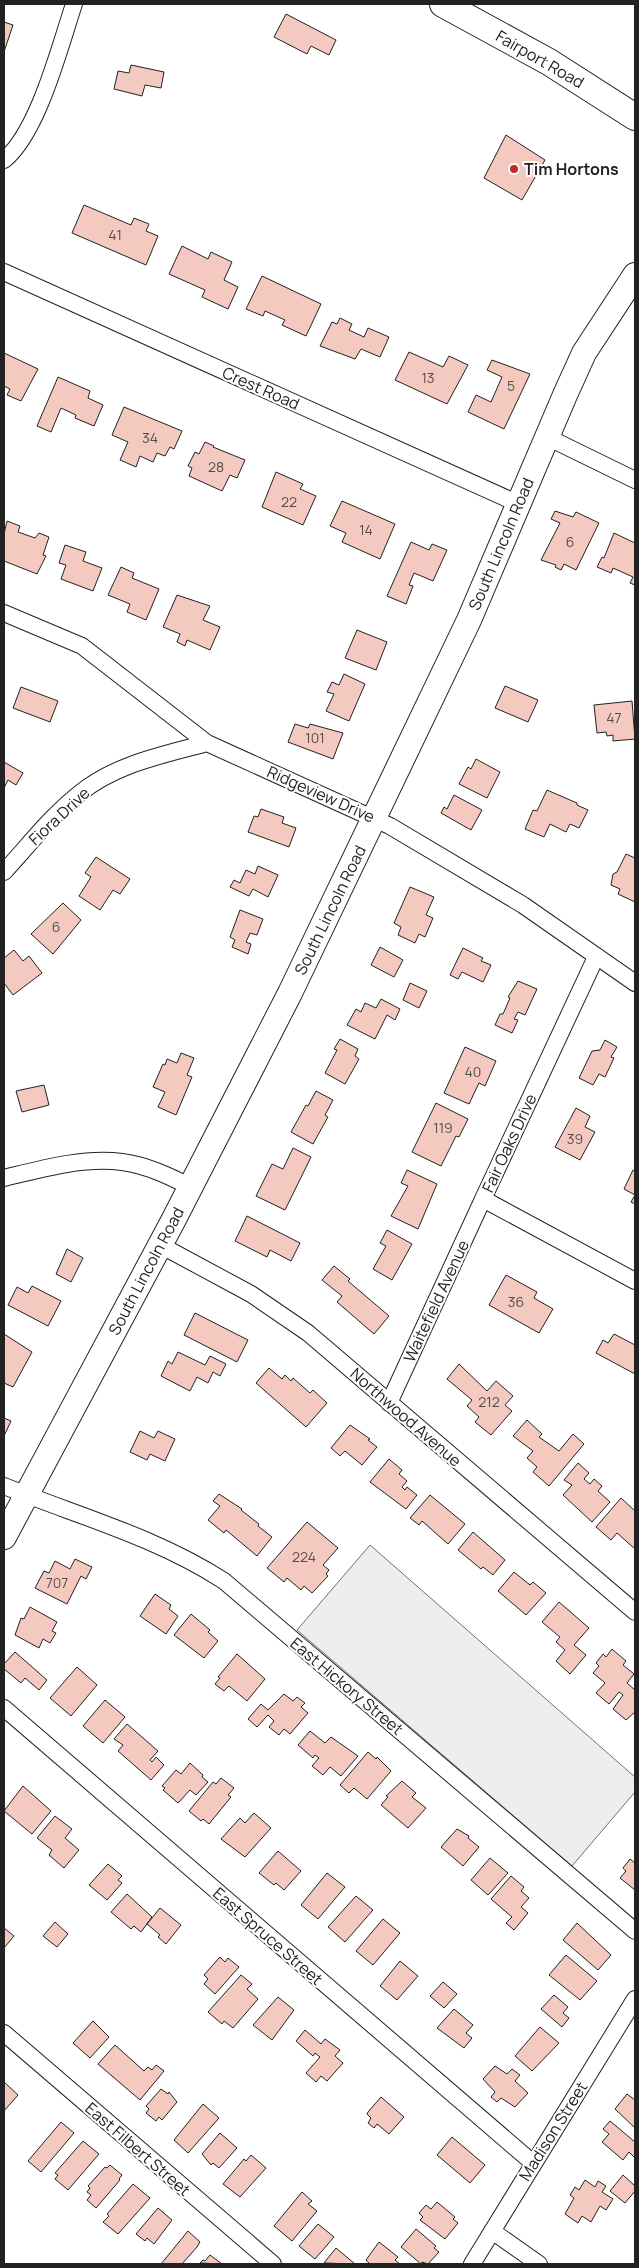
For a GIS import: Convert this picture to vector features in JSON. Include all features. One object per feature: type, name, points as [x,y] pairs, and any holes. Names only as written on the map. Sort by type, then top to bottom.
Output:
[{"type":"main road","name":"Fairport Road","points":[[442,4],[548,62],[635,117]]},
{"type":"street","points":[[4,160],[21,140],[36,110],[74,4]]},
{"type":"street","name":"Crest Road","points":[[4,272],[519,504]]},
{"type":"street","name":"South Lincoln Road","points":[[4,1537],[191,1186],[290,992],[465,628],[584,353],[635,275]]},
{"type":"street","points":[[547,437],[635,480]]},
{"type":"street","name":"Ridgeview Drive","points":[[4,613],[82,646],[207,743],[374,818],[523,905],[596,958],[635,983]]},
{"type":"street","name":"Fiora Drive","points":[[4,872],[79,793],[109,774],[142,760],[207,743]]},
{"type":"street","name":"Fair Oaks Drive","points":[[596,958],[483,1199],[635,1281]]},
{"type":"street","points":[[4,1178],[80,1162],[122,1162],[161,1173],[191,1186]]},
{"type":"street","name":"Waitefield Avenue","points":[[389,1403],[483,1199]]},
{"type":"street","name":"Northwood Avenue","points":[[160,1245],[251,1294],[308,1333],[635,1612]]},
{"type":"street","name":"East Hickory Street","points":[[4,1486],[167,1548],[196,1562],[224,1581],[635,1931]]},
{"type":"street","name":"East Spruce Street","points":[[4,1708],[533,2162]]},
{"type":"street","name":"Madison Street","points":[[472,2264],[635,1999]]},
{"type":"street","name":"East Filbert Street","points":[[4,2033],[273,2264]]},
{"type":"street","points":[[492,2231],[539,2264]]},
{"type":"shaded area","points":[[370,1545],[635,1777],[635,1792],[572,1866],[297,1630]]},
{"type":"building","points":[[286,14],[336,40],[329,55],[311,46],[307,54],[274,37]]},
{"type":"building","points":[[4,22],[13,25],[4,52]]},
{"type":"building","points":[[131,65],[164,72],[161,88],[145,85],[142,96],[114,89],[118,71],[129,73]]},
{"type":"building","name":"Tim Hortons","points":[[506,135],[545,160],[522,200],[484,178]]},
{"type":"building","points":[[84,205],[131,225],[134,218],[149,224],[146,231],[158,236],[146,265],[72,233]]},
{"type":"building","points":[[182,246],[208,259],[211,252],[232,262],[224,280],[238,287],[228,309],[202,297],[205,290],[169,274]]},
{"type":"building","points":[[262,276],[321,304],[306,336],[282,325],[285,320],[265,311],[263,316],[246,309]]},
{"type":"building","points":[[340,318],[352,324],[349,330],[364,337],[368,328],[389,337],[380,357],[361,349],[355,359],[320,346],[332,322],[337,324]]},
{"type":"building","points":[[409,352],[443,367],[449,356],[468,365],[447,404],[395,380]]},
{"type":"building","points":[[4,353],[38,369],[21,401],[7,395],[10,389],[4,386]]},
{"type":"building","points":[[492,360],[530,374],[504,429],[468,412],[476,395],[491,402],[502,377],[487,370]]},
{"type":"building","points":[[58,377],[90,391],[88,398],[103,405],[94,426],[75,418],[76,415],[61,408],[51,432],[37,426]]},
{"type":"building","points":[[124,407],[182,431],[174,449],[170,447],[165,456],[157,453],[153,462],[140,456],[136,467],[120,460],[128,442],[112,435]]},
{"type":"building","points":[[205,442],[245,460],[237,478],[230,475],[222,491],[189,476],[192,468],[188,466],[195,452],[199,454]]},
{"type":"building","points":[[276,472],[303,484],[300,489],[316,496],[303,525],[262,507]]},
{"type":"building","points":[[342,501],[395,524],[380,559],[342,542],[346,533],[330,526]]},
{"type":"building","points":[[555,511],[573,517],[576,512],[599,523],[576,570],[564,564],[561,570],[555,567],[556,565],[541,560],[560,523],[551,519]]},
{"type":"building","points":[[7,521],[20,526],[18,532],[35,538],[39,533],[49,537],[43,555],[46,556],[37,574],[4,561],[4,534]]},
{"type":"building","points":[[614,533],[635,543],[635,585],[630,583],[633,577],[613,568],[611,573],[597,567],[602,557],[604,558]]},
{"type":"building","points":[[411,542],[429,550],[432,544],[447,550],[433,581],[414,573],[409,585],[413,586],[406,604],[387,596]]},
{"type":"building","points":[[65,545],[86,552],[83,561],[102,568],[93,591],[61,579],[66,565],[59,563]]},
{"type":"building","points":[[121,567],[134,573],[132,578],[159,589],[146,620],[127,612],[130,604],[108,595]]},
{"type":"building","points":[[177,595],[210,606],[203,620],[220,627],[210,650],[187,640],[185,646],[177,642],[180,634],[163,627]]},
{"type":"building","points":[[357,630],[387,642],[376,670],[345,658]]},
{"type":"building","points":[[344,674],[365,684],[349,721],[326,711],[334,694],[327,692],[332,682],[339,685]]},
{"type":"building","points":[[505,686],[538,700],[528,722],[495,708]]},
{"type":"building","points":[[21,687],[58,701],[50,722],[13,708]]},
{"type":"building","points":[[632,701],[635,739],[613,741],[613,735],[607,736],[606,732],[597,733],[594,705]]},
{"type":"building","points":[[295,724],[308,728],[310,724],[343,733],[333,759],[288,742]]},
{"type":"building","points":[[476,759],[500,772],[487,798],[459,784],[468,767],[471,769]]},
{"type":"building","points":[[4,762],[23,773],[16,785],[8,780],[4,788]]},
{"type":"building","points":[[547,790],[588,810],[579,828],[570,824],[566,832],[550,824],[544,837],[525,829],[533,810],[537,811]]},
{"type":"building","points":[[454,795],[482,810],[471,830],[441,813],[444,807],[447,809]]},
{"type":"building","points":[[261,809],[284,817],[282,823],[296,828],[289,847],[248,832],[254,816],[258,817]]},
{"type":"building","points":[[626,854],[635,858],[635,902],[618,894],[620,889],[611,885],[613,874],[617,872]]},
{"type":"building","points":[[96,857],[130,879],[120,894],[113,890],[100,910],[79,896],[91,877],[85,873]]},
{"type":"building","points":[[258,866],[278,875],[268,897],[253,889],[249,896],[230,887],[234,880],[240,883],[246,870],[255,874]]},
{"type":"building","points":[[410,887],[434,897],[426,915],[433,918],[425,937],[419,934],[415,943],[398,935],[401,927],[394,923]]},
{"type":"building","points":[[63,903],[81,920],[53,954],[31,934]]},
{"type":"building","points":[[240,910],[263,919],[257,935],[250,933],[246,942],[251,944],[248,954],[232,947],[235,940],[230,937]]},
{"type":"building","points":[[380,947],[403,960],[394,977],[371,965]]},
{"type":"building","points":[[463,948],[483,958],[481,961],[491,965],[483,982],[462,972],[458,979],[450,975]]},
{"type":"building","points":[[14,950],[23,961],[29,956],[42,973],[13,995],[4,983],[4,958]]},
{"type":"building","points":[[518,981],[537,989],[525,1015],[518,1012],[514,1019],[518,1020],[512,1033],[495,1025],[500,1014],[503,1014],[510,998],[508,997]]},
{"type":"building","points":[[410,983],[427,991],[419,1008],[403,1000]]},
{"type":"building","points":[[381,999],[400,1009],[395,1020],[387,1015],[375,1039],[347,1025],[356,1009],[361,1012],[365,1003],[376,1008]]},
{"type":"building","points":[[340,1039],[358,1049],[355,1056],[359,1059],[345,1084],[325,1073],[337,1050],[334,1049]]},
{"type":"building","points":[[605,1040],[617,1047],[611,1057],[614,1058],[605,1077],[599,1074],[593,1085],[579,1078],[592,1051],[600,1050]]},
{"type":"building","points":[[465,1047],[496,1061],[485,1086],[479,1083],[469,1104],[444,1093]]},
{"type":"building","points":[[181,1053],[194,1058],[187,1075],[192,1077],[176,1115],[158,1107],[165,1092],[153,1087],[167,1059],[177,1063]]},
{"type":"building","points":[[44,1085],[49,1105],[22,1112],[16,1091]]},
{"type":"building","points":[[316,1091],[333,1100],[325,1115],[328,1117],[313,1144],[291,1132]]},
{"type":"building","points":[[436,1103],[468,1119],[459,1137],[456,1136],[441,1166],[412,1152]]},
{"type":"building","points":[[576,1108],[590,1116],[585,1127],[595,1132],[580,1160],[555,1147]]},
{"type":"building","points":[[293,1148],[311,1157],[285,1210],[256,1196],[272,1164],[283,1169]]},
{"type":"building","points":[[407,1170],[437,1184],[418,1229],[391,1216],[408,1186],[401,1183]]},
{"type":"building","points":[[633,1170],[635,1171],[635,1195],[624,1189]]},
{"type":"building","points":[[635,1195],[635,1204],[631,1202]]},
{"type":"building","points":[[247,1216],[300,1243],[291,1261],[270,1250],[267,1257],[235,1241]]},
{"type":"building","points":[[387,1230],[412,1244],[392,1280],[373,1269],[386,1246],[380,1243]]},
{"type":"building","points":[[67,1249],[83,1258],[71,1282],[56,1274]]},
{"type":"building","points":[[334,1266],[350,1279],[348,1281],[389,1316],[374,1334],[337,1302],[342,1296],[322,1280]]},
{"type":"building","points":[[506,1275],[537,1292],[534,1298],[553,1309],[539,1333],[489,1305]]},
{"type":"building","points":[[32,1286],[61,1301],[48,1326],[8,1305],[17,1287],[28,1293]]},
{"type":"building","points":[[195,1313],[248,1340],[237,1362],[184,1335]]},
{"type":"building","points":[[4,1334],[32,1352],[13,1387],[4,1383]]},
{"type":"building","points":[[614,1334],[635,1345],[635,1374],[596,1353],[603,1340],[608,1343]]},
{"type":"building","points":[[178,1352],[205,1365],[210,1356],[226,1364],[220,1376],[213,1372],[208,1383],[197,1377],[190,1391],[161,1376],[168,1361],[172,1364]]},
{"type":"building","points":[[459,1364],[487,1391],[496,1381],[513,1396],[505,1405],[512,1411],[491,1435],[475,1422],[479,1417],[467,1406],[472,1400],[447,1379]]},
{"type":"building","points":[[269,1368],[282,1379],[285,1375],[291,1381],[293,1378],[310,1393],[313,1390],[327,1403],[306,1427],[256,1383]]},
{"type":"building","points":[[4,1418],[11,1421],[4,1436]]},
{"type":"building","points":[[527,1420],[542,1434],[539,1437],[559,1451],[573,1434],[584,1444],[549,1486],[533,1472],[537,1467],[527,1458],[533,1451],[513,1436]]},
{"type":"building","points":[[350,1425],[370,1439],[368,1440],[377,1447],[362,1465],[345,1451],[340,1456],[331,1448]]},
{"type":"building","points":[[140,1431],[154,1438],[158,1431],[175,1439],[165,1461],[150,1454],[147,1460],[130,1452]]},
{"type":"building","points":[[389,1459],[402,1470],[399,1474],[407,1481],[402,1487],[405,1490],[407,1487],[417,1495],[406,1509],[370,1482]]},
{"type":"building","points":[[578,1463],[589,1473],[584,1479],[590,1484],[594,1479],[602,1486],[598,1491],[610,1502],[592,1522],[563,1495],[572,1485],[564,1480]]},
{"type":"building","points":[[219,1494],[242,1509],[259,1524],[258,1526],[272,1537],[257,1556],[226,1530],[224,1533],[208,1520],[220,1506],[213,1501]]},
{"type":"building","points":[[430,1495],[465,1524],[448,1544],[422,1521],[419,1525],[410,1518]]},
{"type":"building","points":[[621,1498],[635,1511],[635,1549],[617,1533],[611,1540],[596,1527]]},
{"type":"building","points":[[307,1522],[338,1548],[323,1565],[329,1570],[326,1574],[328,1576],[312,1593],[304,1586],[301,1590],[287,1578],[284,1582],[267,1568]]},
{"type":"building","points":[[473,1532],[505,1560],[493,1575],[483,1567],[481,1569],[458,1550]]},
{"type":"building","points":[[75,1559],[92,1567],[86,1579],[81,1576],[67,1604],[35,1588],[44,1571],[49,1573],[55,1561],[70,1569]]},
{"type":"building","points":[[514,1572],[530,1585],[533,1582],[546,1593],[526,1615],[498,1591]]},
{"type":"building","points":[[155,1594],[171,1605],[169,1609],[178,1616],[166,1634],[140,1616]]},
{"type":"building","points":[[559,1602],[589,1628],[574,1645],[586,1655],[570,1674],[556,1661],[565,1650],[556,1642],[560,1637],[542,1622]]},
{"type":"building","points":[[30,1607],[57,1622],[52,1631],[56,1633],[50,1643],[43,1639],[39,1648],[15,1635],[21,1618],[24,1619]]},
{"type":"building","points":[[191,1614],[210,1630],[208,1632],[218,1641],[204,1658],[174,1635]]},
{"type":"building","points":[[612,1649],[626,1661],[623,1665],[634,1674],[627,1683],[635,1690],[635,1712],[626,1720],[613,1709],[623,1695],[619,1692],[609,1704],[596,1693],[605,1683],[593,1673],[599,1666],[596,1663],[603,1654],[606,1657]]},
{"type":"building","points":[[15,1652],[47,1680],[39,1690],[25,1678],[21,1683],[4,1669],[4,1664]]},
{"type":"building","points":[[237,1654],[265,1679],[247,1701],[229,1686],[224,1691],[215,1684],[220,1678],[218,1677]]},
{"type":"building","points":[[77,1667],[97,1685],[71,1716],[50,1698]]},
{"type":"building","points":[[284,1694],[293,1701],[297,1697],[305,1703],[301,1707],[308,1713],[290,1734],[284,1729],[279,1735],[269,1727],[274,1721],[268,1715],[257,1727],[248,1719],[261,1704],[268,1710]]},
{"type":"building","points":[[105,1700],[125,1717],[103,1743],[83,1726]]},
{"type":"building","points":[[127,1724],[158,1751],[150,1760],[152,1762],[156,1757],[164,1765],[151,1780],[118,1751],[123,1745],[114,1739]]},
{"type":"building","points":[[310,1731],[325,1743],[331,1737],[358,1756],[341,1776],[330,1767],[323,1775],[312,1766],[319,1758],[315,1755],[313,1758],[298,1745]]},
{"type":"building","points":[[368,1752],[376,1759],[377,1757],[391,1771],[367,1799],[354,1788],[349,1793],[340,1785]]},
{"type":"building","points":[[190,1763],[208,1782],[196,1795],[190,1790],[178,1803],[163,1790],[165,1788],[162,1786],[176,1770],[181,1774]]},
{"type":"building","points":[[221,1778],[234,1788],[228,1795],[231,1797],[209,1824],[203,1819],[201,1821],[189,1811],[213,1782],[216,1784]]},
{"type":"building","points":[[402,1781],[416,1793],[412,1797],[426,1808],[408,1828],[381,1805],[388,1797],[386,1796]]},
{"type":"building","points":[[23,1786],[51,1811],[32,1834],[4,1811]]},
{"type":"building","points":[[254,1813],[271,1828],[245,1857],[221,1839],[240,1818],[245,1823]]},
{"type":"building","points":[[55,1816],[72,1829],[65,1838],[79,1850],[64,1868],[49,1855],[52,1850],[37,1838]]},
{"type":"building","points":[[457,1829],[469,1836],[468,1838],[479,1847],[463,1866],[441,1847]]},
{"type":"building","points":[[278,1851],[301,1871],[284,1890],[259,1873]]},
{"type":"building","points":[[490,1858],[508,1873],[488,1895],[471,1880]]},
{"type":"building","points":[[630,1859],[635,1863],[635,1890],[620,1878],[626,1871],[623,1868]]},
{"type":"building","points":[[108,1864],[122,1876],[118,1880],[122,1883],[107,1900],[89,1885]]},
{"type":"building","points":[[327,1873],[345,1887],[318,1919],[301,1905]]},
{"type":"building","points":[[511,1876],[524,1887],[521,1891],[529,1898],[521,1907],[528,1913],[514,1930],[506,1923],[512,1917],[491,1899]]},
{"type":"building","points":[[127,1894],[152,1917],[141,1932],[134,1926],[131,1929],[111,1912]]},
{"type":"building","points":[[356,1896],[373,1910],[345,1942],[328,1927]]},
{"type":"building","points":[[160,1908],[181,1925],[166,1944],[158,1937],[160,1935],[147,1924]]},
{"type":"building","points":[[383,1919],[400,1933],[373,1965],[356,1951]]},
{"type":"building","points":[[55,1922],[68,1934],[57,1947],[43,1936]]},
{"type":"building","points":[[577,1923],[611,1955],[598,1970],[563,1940]]},
{"type":"building","points":[[4,1928],[14,1936],[4,1948]]},
{"type":"building","points":[[566,1955],[597,1981],[580,2000],[549,1975]]},
{"type":"building","points":[[220,1957],[225,1962],[228,1958],[239,1967],[215,1994],[204,1984],[208,1979],[204,1975]]},
{"type":"building","points":[[400,1961],[418,1976],[397,2000],[380,1986]]},
{"type":"building","points":[[241,1975],[252,1984],[247,1989],[258,1999],[233,2028],[224,2021],[222,2024],[208,2012]]},
{"type":"building","points":[[443,1982],[457,1994],[444,2008],[430,1996]]},
{"type":"building","points":[[554,1995],[568,2007],[563,2013],[569,2018],[562,2027],[541,2009]]},
{"type":"building","points":[[278,1997],[294,2010],[272,2040],[253,2025]]},
{"type":"building","points":[[454,2009],[473,2025],[466,2033],[472,2038],[464,2048],[437,2028]]},
{"type":"building","points":[[93,2021],[109,2037],[90,2058],[73,2043]]},
{"type":"building","points":[[540,2027],[559,2043],[532,2071],[515,2056]]},
{"type":"building","points":[[305,2030],[321,2044],[325,2039],[340,2050],[335,2056],[343,2063],[327,2081],[321,2076],[316,2082],[306,2073],[320,2057],[315,2053],[313,2056],[296,2041]]},
{"type":"building","points":[[115,2045],[144,2071],[148,2067],[152,2070],[156,2065],[164,2071],[140,2100],[98,2064]]},
{"type":"building","points":[[495,2066],[507,2074],[512,2069],[520,2075],[515,2081],[528,2093],[515,2107],[501,2098],[497,2102],[491,2097],[495,2092],[483,2079]]},
{"type":"building","points":[[4,2082],[18,2095],[4,2111]]},
{"type":"building","points":[[161,2089],[168,2094],[169,2092],[177,2102],[162,2120],[159,2117],[156,2121],[146,2113],[149,2109],[146,2106]]},
{"type":"building","points":[[627,2094],[635,2100],[635,2128],[615,2109]]},
{"type":"building","points":[[381,2097],[404,2117],[389,2134],[377,2124],[374,2128],[368,2123],[371,2118],[367,2114],[368,2112]]},
{"type":"building","points":[[203,2104],[219,2118],[188,2153],[174,2140]]},
{"type":"building","points":[[610,2121],[635,2142],[635,2158],[629,2152],[623,2160],[602,2142],[609,2134],[603,2129]]},
{"type":"building","points":[[61,2122],[74,2133],[41,2172],[28,2161]]},
{"type":"building","points":[[220,2133],[237,2148],[219,2168],[213,2163],[211,2165],[202,2154]]},
{"type":"building","points":[[452,2137],[485,2165],[470,2183],[437,2155]]},
{"type":"building","points":[[83,2141],[99,2154],[68,2190],[55,2179],[58,2175],[55,2173]]},
{"type":"building","points":[[251,2155],[266,2168],[240,2197],[223,2184],[244,2159],[246,2161]]},
{"type":"building","points":[[110,2165],[122,2175],[120,2180],[96,2208],[87,2200],[91,2195],[87,2192],[90,2188],[88,2186],[105,2167],[107,2168]]},
{"type":"building","points":[[623,2175],[635,2186],[635,2191],[625,2203],[610,2191]]},
{"type":"building","points":[[585,2180],[595,2187],[598,2181],[606,2186],[602,2192],[613,2199],[606,2210],[600,2206],[591,2222],[582,2216],[578,2223],[565,2214],[574,2198],[570,2195],[575,2187],[579,2190]]},
{"type":"building","points":[[133,2184],[150,2198],[118,2234],[103,2222],[109,2216],[107,2214]]},
{"type":"building","points":[[302,2192],[312,2201],[308,2204],[317,2211],[292,2241],[274,2226]]},
{"type":"building","points":[[437,2202],[455,2217],[453,2219],[458,2223],[445,2239],[420,2220],[423,2217],[419,2213],[426,2205],[431,2209]]},
{"type":"building","points":[[158,2208],[172,2220],[154,2244],[147,2238],[145,2241],[136,2234]]},
{"type":"building","points":[[318,2224],[334,2237],[315,2259],[299,2246]]},
{"type":"building","points":[[416,2229],[436,2246],[434,2248],[439,2252],[428,2264],[422,2262],[421,2264],[401,2247]]},
{"type":"building","points":[[188,2231],[200,2242],[197,2247],[182,2264],[161,2264]]},
{"type":"building","points":[[379,2242],[398,2257],[395,2260],[400,2264],[370,2264],[366,2260]]},
{"type":"building","points":[[336,2248],[355,2264],[324,2263]]},
{"type":"building","points":[[210,2255],[222,2264],[200,2263],[203,2260],[205,2261]]},
{"type":"place","name":"Tim Hortons","points":[[514,169]]}]
